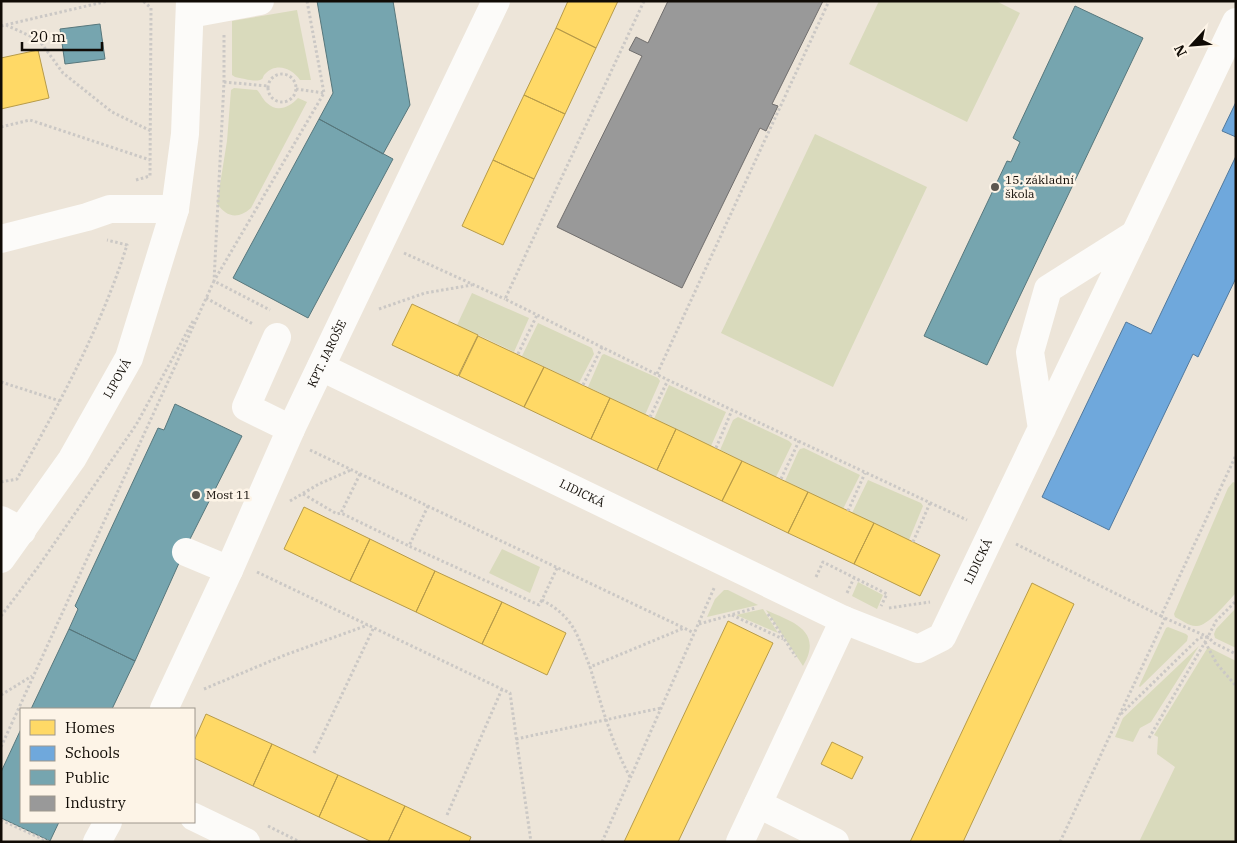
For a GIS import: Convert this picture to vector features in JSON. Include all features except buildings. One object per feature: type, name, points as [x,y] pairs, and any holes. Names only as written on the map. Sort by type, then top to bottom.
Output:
[{"type":"street","points":[[190,8],[224,7],[260,1]]},
{"type":"street","name":"KPT. JAROŠE","points":[[164,708],[229,570],[298,438],[321,367],[496,1]]},
{"type":"street","name":"LIPOVÁ","points":[[1,559],[12,526],[72,459],[129,358],[175,209],[186,134],[190,8]]},
{"type":"street","name":"LIDICKÁ","points":[[321,367],[844,610],[918,649],[942,637],[1236,22]]},
{"type":"street","points":[[1,239],[87,217],[110,209],[175,209]]},
{"type":"street","points":[[1042,429],[1030,352],[1048,289],[1135,234]]},
{"type":"street","points":[[277,337],[246,407],[298,438]]},
{"type":"street","points":[[186,552],[229,570]]},
{"type":"street","points":[[740,842],[844,610]]},
{"type":"street","points":[[758,804],[835,842]]},
{"type":"street","points":[[195,818],[242,841]]},
{"type":"street","points":[[97,842],[107,823]]},
{"type":"path","points":[[4,26],[108,1]]},
{"type":"path","points":[[132,182],[150,176],[151,8],[143,1]]},
{"type":"path","points":[[1,746],[214,281],[324,93],[307,1]]},
{"type":"path","points":[[506,300],[644,1]]},
{"type":"path","points":[[657,374],[829,1]]},
{"type":"path","points":[[214,281],[224,82],[224,7]]},
{"type":"path","points":[[4,26],[39,40],[63,74],[112,112],[151,131]]},
{"type":"path","points":[[281,74],[290,77],[296,89],[292,97],[280,102],[275,101],[269,94],[268,86],[272,77],[281,74]]},
{"type":"path","points":[[224,82],[268,86]]},
{"type":"path","points":[[296,89],[324,93]]},
{"type":"path","points":[[1,127],[30,120],[150,160]]},
{"type":"path","points":[[1,482],[17,479],[60,402],[116,280],[128,245],[105,239]]},
{"type":"path","points":[[396,249],[930,503],[993,528],[1161,616],[1208,637],[1214,643],[1236,654]]},
{"type":"path","points":[[375,311],[425,293],[472,285]]},
{"type":"path","points":[[206,298],[277,337]]},
{"type":"path","points":[[1,616],[38,567],[136,425],[206,298]]},
{"type":"path","points":[[518,354],[537,315]]},
{"type":"path","points":[[583,385],[602,347]]},
{"type":"path","points":[[650,417],[668,380]]},
{"type":"path","points":[[1,382],[60,402]]},
{"type":"path","points":[[716,448],[732,410]]},
{"type":"path","points":[[298,438],[351,470],[694,633]]},
{"type":"path","points":[[781,479],[799,441]]},
{"type":"path","points":[[1161,616],[1236,455]]},
{"type":"path","points":[[283,505],[351,470]]},
{"type":"path","points":[[848,511],[865,472]]},
{"type":"path","points":[[341,513],[360,474]]},
{"type":"path","points":[[302,494],[337,514],[341,513],[539,605],[557,568]]},
{"type":"path","points":[[913,542],[930,503]]},
{"type":"path","points":[[409,546],[428,506]]},
{"type":"path","points":[[816,578],[823,562],[887,594],[880,609],[934,601]]},
{"type":"path","points":[[256,572],[510,693],[531,842]]},
{"type":"path","points":[[602,842],[718,578]]},
{"type":"path","points":[[844,610],[854,578]]},
{"type":"path","points":[[542,600],[556,607],[577,631],[604,714],[630,778]]},
{"type":"path","points":[[1149,738],[1216,621],[1236,602]]},
{"type":"path","points":[[698,624],[762,606]]},
{"type":"path","points":[[767,613],[800,663]]},
{"type":"path","points":[[731,615],[784,640]]},
{"type":"path","points":[[1060,842],[1165,618]]},
{"type":"path","points":[[198,691],[285,655],[369,625]]},
{"type":"path","points":[[314,753],[374,627]]},
{"type":"path","points":[[590,667],[684,628]]},
{"type":"path","points":[[1119,716],[1199,638],[1208,637]]},
{"type":"path","points":[[1205,642],[1217,664],[1236,686]]},
{"type":"path","points":[[1,694],[33,676]]},
{"type":"path","points":[[447,815],[502,689]]},
{"type":"path","points":[[516,738],[661,708]]},
{"type":"path","points":[[1,820],[49,842]]},
{"type":"green space","points":[[879,1],[996,1],[1020,13],[967,122],[849,64]]},
{"type":"green space","points":[[297,10],[311,80],[300,80],[293,72],[279,67],[269,70],[262,79],[257,80],[232,75],[232,21]]},
{"type":"green space","points":[[234,88],[257,90],[266,102],[275,108],[283,108],[298,98],[307,102],[251,208],[237,215],[224,212],[217,203],[227,141],[231,90]]},
{"type":"green space","points":[[815,134],[927,187],[833,387],[721,333]]},
{"type":"green space","points":[[472,293],[529,318],[514,352],[457,325]]},
{"type":"green space","points":[[538,323],[592,348],[594,354],[579,383],[522,356]]},
{"type":"green space","points":[[604,354],[658,378],[660,381],[645,415],[588,387]]},
{"type":"green space","points":[[669,385],[726,412],[711,446],[654,419]]},
{"type":"green space","points":[[738,417],[792,444],[776,477],[720,450],[733,420]]},
{"type":"green space","points":[[804,448],[860,475],[843,509],[785,481],[798,452]]},
{"type":"green space","points":[[868,480],[921,503],[923,506],[909,540],[852,513]]},
{"type":"green space","points":[[1233,482],[1236,483],[1236,593],[1206,622],[1197,626],[1191,625],[1175,617],[1174,614],[1228,488]]},
{"type":"green space","points":[[502,549],[540,567],[530,593],[489,573]]},
{"type":"green space","points":[[858,582],[883,595],[877,609],[852,596]]},
{"type":"green space","points":[[724,590],[728,590],[758,605],[707,617],[715,599]]},
{"type":"green space","points":[[1236,608],[1236,648],[1215,638],[1214,634],[1216,629]]},
{"type":"green space","points":[[763,609],[778,633],[736,615]]},
{"type":"green space","points":[[766,610],[789,620],[803,630],[807,636],[810,643],[809,652],[803,666]]},
{"type":"green space","points":[[1168,627],[1186,634],[1188,636],[1187,641],[1140,687],[1166,628]]},
{"type":"green space","points":[[1199,646],[1151,722],[1140,728],[1133,742],[1115,737],[1123,718]]},
{"type":"green space","points":[[1208,647],[1236,661],[1236,840],[1235,842],[1139,842],[1175,767],[1157,754],[1158,737],[1154,735]]},
{"type":"place","name":"15. základní škola","points":[[995,187]]},
{"type":"place","name":"Most 11","points":[[196,495]]}]
